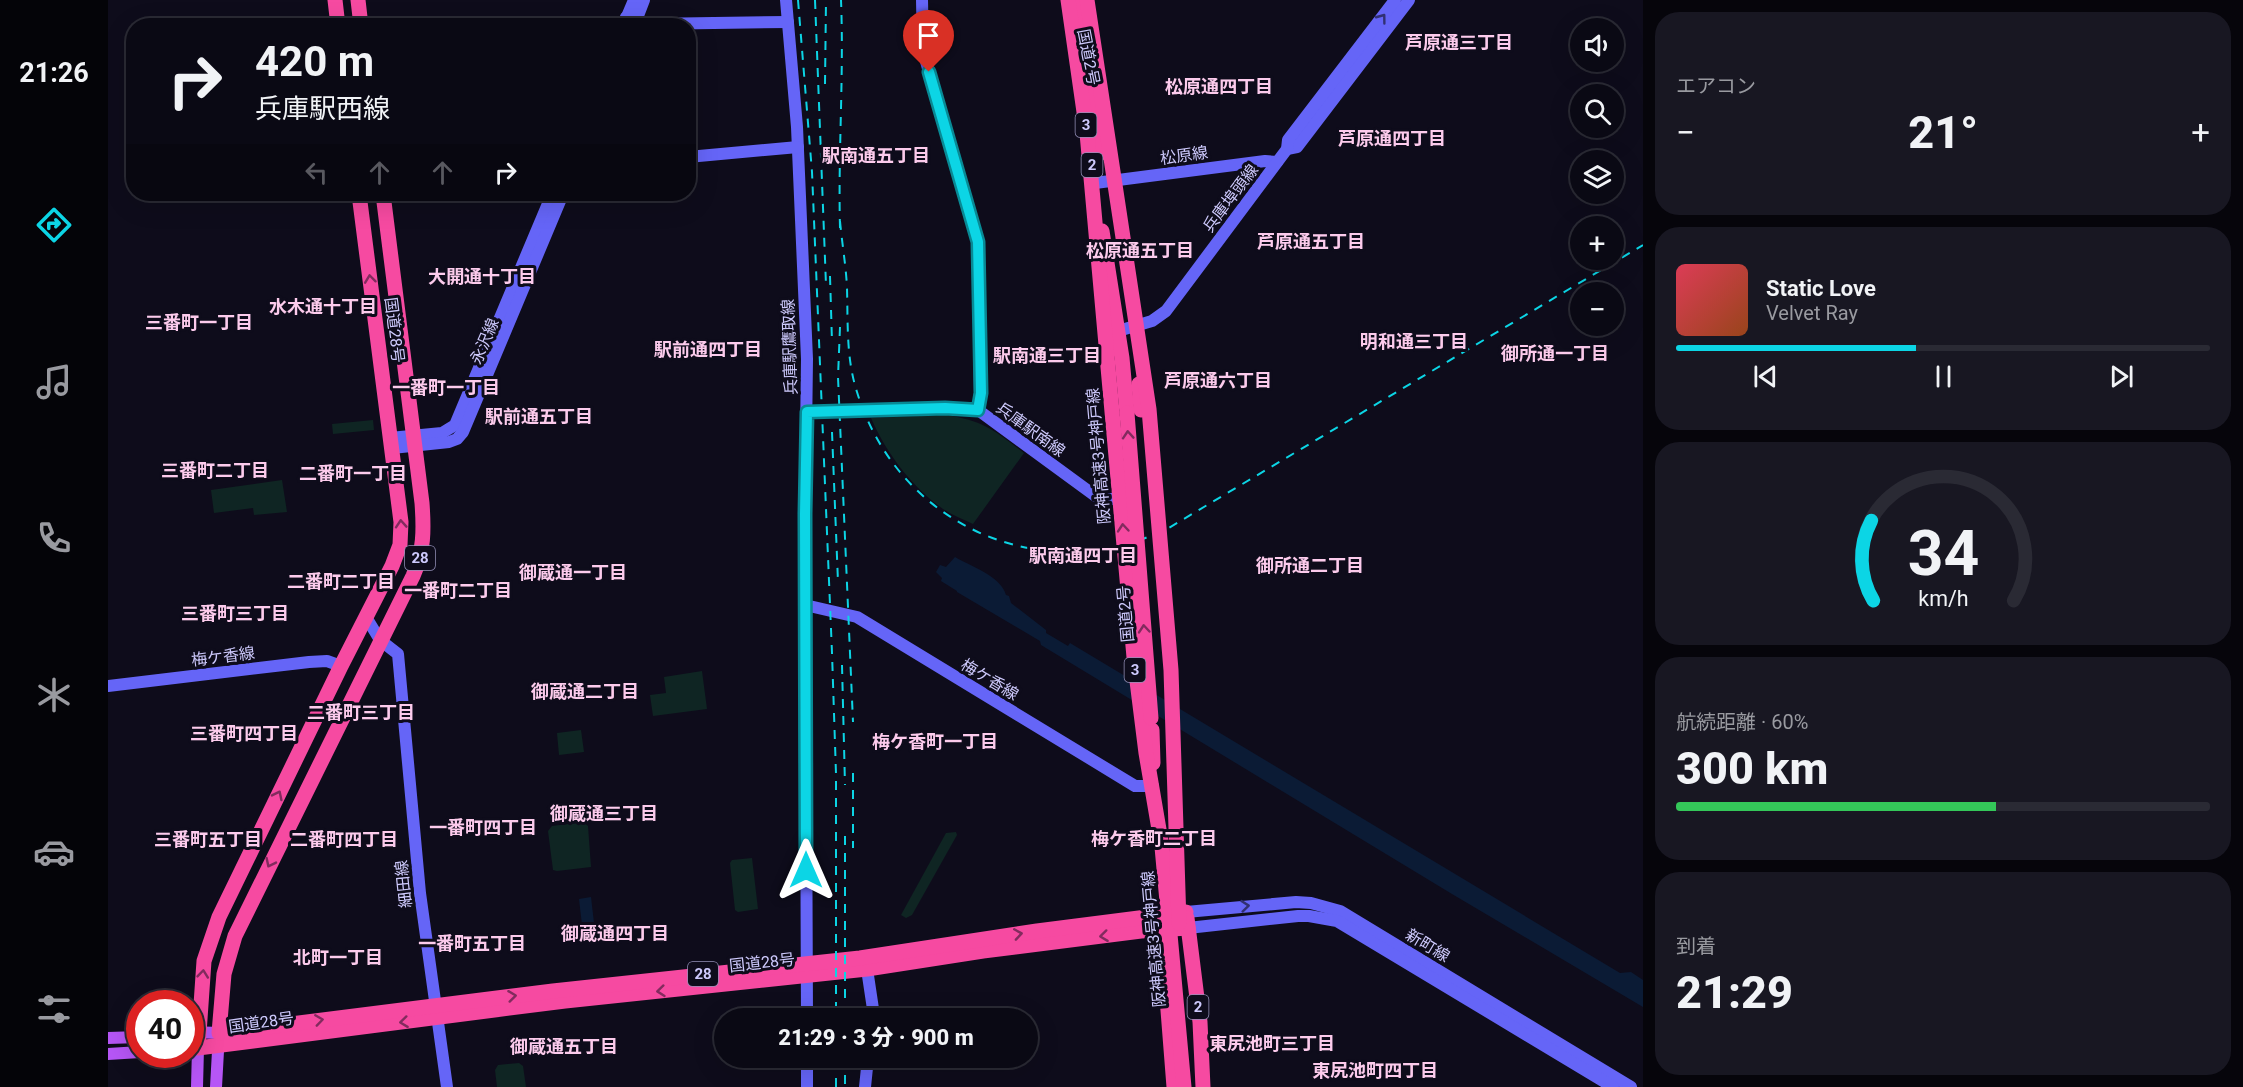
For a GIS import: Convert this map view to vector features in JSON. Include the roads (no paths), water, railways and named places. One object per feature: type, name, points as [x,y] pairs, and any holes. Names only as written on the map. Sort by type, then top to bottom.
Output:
[{"type":"highway","points":[[335,0],[337,18]]},
{"type":"highway","points":[[358,0],[360,18]]},
{"type":"highway","name":"国道2号","points":[[1060,0],[1095,183],[1118,331],[1134,411]]},
{"type":"highway","name":"阪神高速3号神戸線","points":[[1068,0],[1087,132],[1134,657],[1146,753],[1162,846],[1184,1087]]},
{"type":"highway","name":"3","points":[[1077,0],[1100,174],[1098,251]]},
{"type":"highway","name":"阪神高速3号神戸線","points":[[1087,0],[1149,409],[1171,670],[1179,909],[1193,1087]]},
{"type":"highway","name":"国道2号","points":[[1093,0],[1134,327],[1134,411],[1159,728],[1200,1022],[1203,1087]]},
{"type":"highway","name":"国道28号","points":[[200,990],[204,961],[219,917],[392,566],[400,545],[401,522],[361,201]]},
{"type":"highway","name":"国道28号","points":[[218,1039],[224,974],[235,936],[412,576],[422,551],[424,523],[383,201]]},
{"type":"highway","name":"国道2号","points":[[1159,728],[1153,786],[1168,1027],[1174,1087]]},
{"type":"highway","name":"国道28号","points":[[204,1040],[436,1011],[571,1000],[807,970],[1186,912]]},
{"type":"highway","name":"国道28号","points":[[807,970],[867,969],[983,951],[1141,931],[1188,928]]},
{"type":"main road","points":[[108,1039],[126,1038]]},
{"type":"main road","points":[[216,1087],[218,1039]]},
{"type":"main road","points":[[108,1054],[126,1053]]},
{"type":"main road","points":[[196,1068],[197,1087]]},
{"type":"street","points":[[631,18],[634,0]]},
{"type":"street","points":[[633,18],[645,0]]},
{"type":"street","name":"兵庫駅鷹取線","points":[[786,0],[798,147],[807,412],[805,605],[807,1008]]},
{"type":"street","name":"兵庫駅南線","points":[[921,0],[923,51],[978,242],[981,393],[978,410],[1094,495],[1101,499],[1116,499]]},
{"type":"street","name":"兵庫埠頭線","points":[[1118,331],[1152,321],[1166,311],[1287,148],[1297,147],[1395,0]]},
{"type":"street","name":"兵庫埠頭線","points":[[1329,96],[1409,0]]},
{"type":"street","points":[[696,23],[788,22]]},
{"type":"street","points":[[696,156],[798,147]]},
{"type":"street","name":"松原線","points":[[1095,183],[1265,161],[1277,162]]},
{"type":"street","name":"永沢線","points":[[414,441],[445,432],[456,422],[549,201]]},
{"type":"street","name":"永沢線","points":[[391,443],[449,442],[457,439],[463,432],[560,201]]},
{"type":"street","points":[[807,412],[945,408],[978,410]]},
{"type":"street","name":"梅ケ香線","points":[[805,605],[857,617],[1136,786],[1153,786]]},
{"type":"street","name":"細田線","points":[[366,617],[380,640],[398,654],[420,893],[447,1087]]},
{"type":"street","name":"梅ケ香線","points":[[108,686],[318,661],[327,661],[341,666]]},
{"type":"street","name":"新町線","points":[[1186,912],[1296,902],[1311,903],[1340,911],[1631,1087]]},
{"type":"street","name":"新町線","points":[[1188,928],[1298,916],[1337,921],[1613,1087]]},
{"type":"street","points":[[867,969],[873,1008]]},
{"type":"street","points":[[807,1068],[807,1087]]},
{"type":"street","points":[[865,1087],[867,1068]]},
{"type":"water","points":[[955,557],[998,582],[1009,596],[1011,603],[1046,630],[1046,633],[1068,646],[1070,643],[1620,973],[1631,972],[1643,980],[1643,1007],[1452,894],[957,592],[941,581],[942,578],[936,572],[940,565],[946,567]]},
{"type":"water","points":[[591,897],[594,923],[582,925],[579,899]]},
{"type":"railway","points":[[798,0],[812,172],[832,653],[836,774],[836,1008]]},
{"type":"railway","points":[[815,0],[826,285]]},
{"type":"railway","points":[[825,84],[826,0]]},
{"type":"railway","points":[[840,228],[841,0]]},
{"type":"railway","points":[[840,221],[846,280],[849,353],[853,379],[873,432],[895,466],[923,496],[956,520],[992,538],[1031,549],[1072,552],[1122,546],[1167,529],[1643,245]]},
{"type":"railway","points":[[830,276],[832,342]]},
{"type":"railway","points":[[840,327],[838,377],[853,722]]},
{"type":"railway","points":[[832,432],[838,582]]},
{"type":"railway","points":[[842,665],[845,785]]},
{"type":"railway","points":[[853,773],[853,848]]},
{"type":"railway","points":[[845,836],[845,1008]]},
{"type":"railway","points":[[836,1068],[836,1087]]},
{"type":"railway","points":[[845,1068],[845,1087]]},
{"type":"district","name":"芦原通三丁目","points":[[1459,43]]},
{"type":"district","name":"松原通四丁目","points":[[1219,87]]},
{"type":"district","name":"芦原通四丁目","points":[[1392,139]]},
{"type":"district","name":"駅南通五丁目","points":[[876,156]]},
{"type":"district","name":"芦原通五丁目","points":[[1311,242]]},
{"type":"district","name":"松原通五丁目","points":[[1140,251]]},
{"type":"district","name":"大開通十丁目","points":[[482,277]]},
{"type":"district","name":"水木通十丁目","points":[[323,307]]},
{"type":"district","name":"三番町一丁目","points":[[199,323]]},
{"type":"district","name":"明和通三丁目","points":[[1414,342]]},
{"type":"district","name":"駅前通四丁目","points":[[708,350]]},
{"type":"district","name":"御所通一丁目","points":[[1555,354]]},
{"type":"district","name":"駅南通三丁目","points":[[1047,356]]},
{"type":"district","name":"芦原通六丁目","points":[[1218,381]]},
{"type":"district","name":"一番町一丁目","points":[[446,388]]},
{"type":"district","name":"駅前通五丁目","points":[[539,417]]},
{"type":"district","name":"三番町二丁目","points":[[215,471]]},
{"type":"district","name":"二番町一丁目","points":[[353,474]]},
{"type":"district","name":"駅南通四丁目","points":[[1083,556]]},
{"type":"district","name":"御所通二丁目","points":[[1310,566]]},
{"type":"district","name":"御蔵通一丁目","points":[[573,573]]},
{"type":"district","name":"二番町二丁目","points":[[341,582]]},
{"type":"district","name":"一番町二丁目","points":[[458,591]]},
{"type":"district","name":"三番町三丁目","points":[[235,614]]},
{"type":"district","name":"御蔵通二丁目","points":[[585,692]]},
{"type":"district","name":"二番町三丁目","points":[[361,713]]},
{"type":"district","name":"三番町四丁目","points":[[244,734]]},
{"type":"district","name":"梅ケ香町一丁目","points":[[935,742]]},
{"type":"district","name":"御蔵通三丁目","points":[[604,814]]},
{"type":"district","name":"一番町四丁目","points":[[483,828]]},
{"type":"district","name":"梅ケ香町二丁目","points":[[1154,839]]},
{"type":"district","name":"三番町五丁目","points":[[208,840]]},
{"type":"district","name":"二番町四丁目","points":[[344,840]]},
{"type":"district","name":"御蔵通四丁目","points":[[615,934]]},
{"type":"district","name":"一番町五丁目","points":[[472,944]]},
{"type":"district","name":"北町一丁目","points":[[338,958]]},
{"type":"district","name":"東尻池町三丁目","points":[[1272,1044]]},
{"type":"district","name":"御蔵通五丁目","points":[[564,1047]]},
{"type":"district","name":"東尻池町四丁目","points":[[1375,1071]]}]
